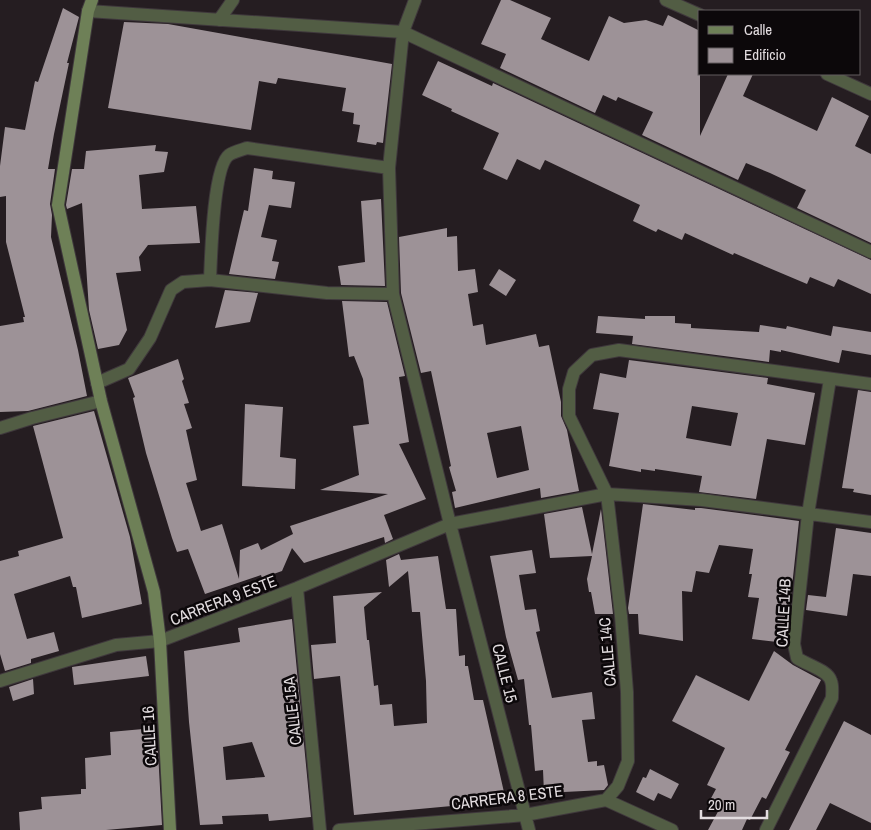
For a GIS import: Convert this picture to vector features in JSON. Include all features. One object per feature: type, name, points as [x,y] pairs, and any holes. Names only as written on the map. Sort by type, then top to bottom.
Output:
[{"type":"main road","name":"CALLE 16","points":[[90,5],[58,205],[101,401],[152,583],[160,641],[170,830]]},
{"type":"street","points":[[219,20],[233,0]]},
{"type":"street","name":"CALLE 15","points":[[414,0],[403,32],[389,168],[393,294],[529,830]]},
{"type":"street","points":[[666,0],[698,14]]},
{"type":"street","points":[[90,5],[219,20],[403,32],[871,252]]},
{"type":"street","points":[[829,75],[871,94]]},
{"type":"street","points":[[210,280],[212,239],[220,171],[228,156],[246,148],[389,168]]},
{"type":"street","points":[[97,383],[129,369],[150,338],[171,290],[183,282],[210,280],[327,292],[393,294]]},
{"type":"street","points":[[607,494],[569,416],[569,389],[574,372],[592,355],[619,350],[871,384]]},
{"type":"street","points":[[808,514],[830,379]]},
{"type":"street","points":[[0,428],[101,401]]},
{"type":"street","name":"CARRERA 9 ESTE","points":[[0,681],[116,645],[160,641],[297,588],[450,524],[607,494],[702,500],[871,522]]},
{"type":"street","name":"CALLE 14C","points":[[606,800],[618,786],[628,761],[625,673],[607,494]]},
{"type":"street","name":"CALLE 14B","points":[[766,830],[832,698],[831,680],[825,671],[807,665],[797,658],[794,644],[808,514]]},
{"type":"street","name":"CALLE 15A","points":[[297,588],[320,830]]},
{"type":"street","points":[[606,800],[672,830]]},
{"type":"street","name":"CARRERA 8 ESTE","points":[[340,830],[524,814],[606,800]]},
{"type":"building","points":[[501,0],[510,0],[551,18],[541,39],[589,61],[609,16],[624,23],[646,20],[663,26],[668,15],[698,30],[700,136],[728,75],[753,75],[743,96],[817,131],[832,97],[869,116],[855,146],[871,154],[871,243],[797,208],[806,190],[746,163],[738,180],[642,135],[653,112],[618,97],[616,101],[603,95],[595,113],[500,68],[506,54],[481,44]]},
{"type":"building","points":[[63,8],[79,17],[67,63],[69,63],[48,169],[55,169],[50,204],[52,215],[51,237],[87,396],[28,411],[0,412],[0,326],[24,322],[23,317],[25,317],[6,242],[6,196],[0,197],[0,166],[5,127],[25,130],[35,81],[38,82]]},
{"type":"building","points":[[124,22],[168,24],[392,64],[383,143],[377,142],[376,145],[357,142],[360,125],[353,124],[354,113],[342,111],[346,88],[278,78],[276,84],[259,81],[251,130],[108,108]]},
{"type":"building","points":[[438,61],[492,86],[493,83],[871,260],[871,294],[838,279],[834,287],[810,277],[807,284],[734,253],[733,255],[685,233],[682,240],[658,229],[656,232],[633,221],[640,205],[545,160],[540,170],[517,159],[507,180],[483,169],[499,133],[451,111],[452,109],[422,95]]},
{"type":"building","points":[[156,145],[155,151],[168,152],[164,172],[139,175],[142,209],[196,206],[200,243],[148,245],[139,257],[141,271],[116,273],[127,330],[119,345],[98,349],[89,310],[82,203],[67,209],[66,205],[72,169],[84,169],[86,151]]},
{"type":"building","points":[[254,168],[273,171],[272,179],[295,182],[291,208],[269,205],[261,237],[277,240],[272,261],[279,262],[275,279],[229,274],[244,210],[248,211]]},
{"type":"building","points":[[381,199],[385,286],[341,285],[338,266],[365,262],[361,201]]},
{"type":"building","points":[[447,228],[447,237],[457,236],[458,271],[475,269],[478,292],[468,294],[473,326],[483,324],[486,345],[536,334],[539,347],[549,345],[561,402],[561,416],[567,430],[579,491],[541,498],[540,488],[455,508],[452,492],[456,491],[449,467],[451,466],[431,371],[421,373],[401,293],[399,237]],"holes":[[[521,426],[529,470],[497,478],[487,433]]]},
{"type":"building","points":[[499,269],[516,280],[506,296],[489,285]]},
{"type":"building","points":[[225,290],[258,293],[250,322],[215,328]]},
{"type":"building","points":[[342,301],[387,302],[405,376],[399,377],[409,442],[399,444],[426,499],[384,515],[393,539],[385,543],[384,537],[304,563],[292,548],[282,571],[262,578],[261,575],[205,594],[188,549],[177,552],[172,538],[146,453],[133,398],[135,397],[128,378],[178,359],[189,403],[184,404],[192,428],[186,430],[197,480],[186,483],[201,531],[222,524],[239,579],[240,550],[258,543],[261,550],[293,534],[290,526],[388,494],[320,490],[359,475],[353,426],[369,424],[363,379],[354,356],[349,357]]},
{"type":"building","points":[[598,316],[645,319],[645,316],[675,316],[675,323],[691,324],[691,328],[759,332],[760,325],[786,329],[787,326],[831,336],[833,326],[871,332],[871,355],[842,350],[839,363],[781,350],[781,352],[770,350],[769,362],[632,344],[633,336],[596,333]]},
{"type":"building","points":[[629,360],[768,378],[767,384],[815,393],[805,445],[767,439],[756,499],[699,492],[702,476],[655,469],[655,471],[641,469],[641,472],[609,466],[619,413],[593,409],[600,373],[626,378]],"holes":[[[692,406],[738,413],[731,446],[686,438]]]},
{"type":"building","points":[[858,390],[871,392],[871,495],[853,492],[854,489],[842,488]]},
{"type":"building","points":[[245,404],[283,407],[280,457],[296,459],[295,489],[242,486]]},
{"type":"building","points":[[94,411],[130,537],[142,604],[82,618],[76,587],[73,587],[70,576],[14,594],[27,639],[54,632],[59,651],[31,659],[31,663],[5,671],[0,654],[0,561],[19,556],[18,551],[63,538],[33,426]]},
{"type":"building","points":[[643,504],[695,510],[695,508],[701,508],[799,521],[786,643],[752,639],[759,598],[748,597],[752,574],[749,574],[753,549],[719,545],[709,573],[696,571],[692,592],[682,591],[683,641],[639,634],[638,614],[629,614],[628,608]]},
{"type":"building","points":[[582,507],[592,554],[601,509],[613,614],[595,614],[587,579],[592,556],[550,558],[544,514]]},
{"type":"building","points":[[836,528],[871,533],[871,576],[853,574],[847,616],[806,610],[808,595],[826,597]]},
{"type":"building","points":[[532,550],[536,573],[519,575],[525,610],[536,609],[540,631],[536,632],[552,698],[592,692],[595,719],[582,720],[588,762],[597,761],[597,766],[604,765],[608,785],[604,790],[544,793],[543,770],[535,771],[524,679],[518,680],[506,637],[490,556]]},
{"type":"building","points":[[399,554],[401,560],[438,556],[446,609],[456,609],[459,656],[465,655],[465,666],[468,666],[474,700],[483,700],[506,801],[354,815],[340,676],[314,679],[311,645],[336,643],[333,596],[382,592],[364,607],[374,686],[378,685],[380,705],[392,704],[394,726],[427,723],[426,681],[420,612],[412,612],[408,571],[389,587],[386,560]]},
{"type":"building","points":[[292,619],[311,817],[269,821],[268,814],[222,816],[223,824],[200,825],[189,722],[184,651],[240,642],[238,628]],"holes":[[[252,742],[265,777],[226,780],[223,747]]]},
{"type":"building","points":[[774,651],[793,665],[821,680],[785,750],[790,752],[766,799],[762,797],[750,820],[747,819],[742,830],[708,830],[721,806],[710,800],[716,789],[707,785],[725,748],[672,721],[696,675],[749,701]]},
{"type":"building","points":[[146,656],[149,676],[74,685],[72,667]]},
{"type":"building","points":[[33,679],[34,694],[13,701],[9,687]]},
{"type":"building","points":[[844,721],[871,735],[871,823],[830,803],[816,830],[789,830]]},
{"type":"building","points":[[154,728],[156,751],[158,751],[162,825],[106,830],[20,830],[19,812],[42,809],[41,797],[81,794],[81,789],[86,789],[85,758],[111,755],[110,732]]},
{"type":"building","points":[[650,769],[679,784],[671,799],[658,793],[654,801],[636,792],[643,777],[646,778]]}]
